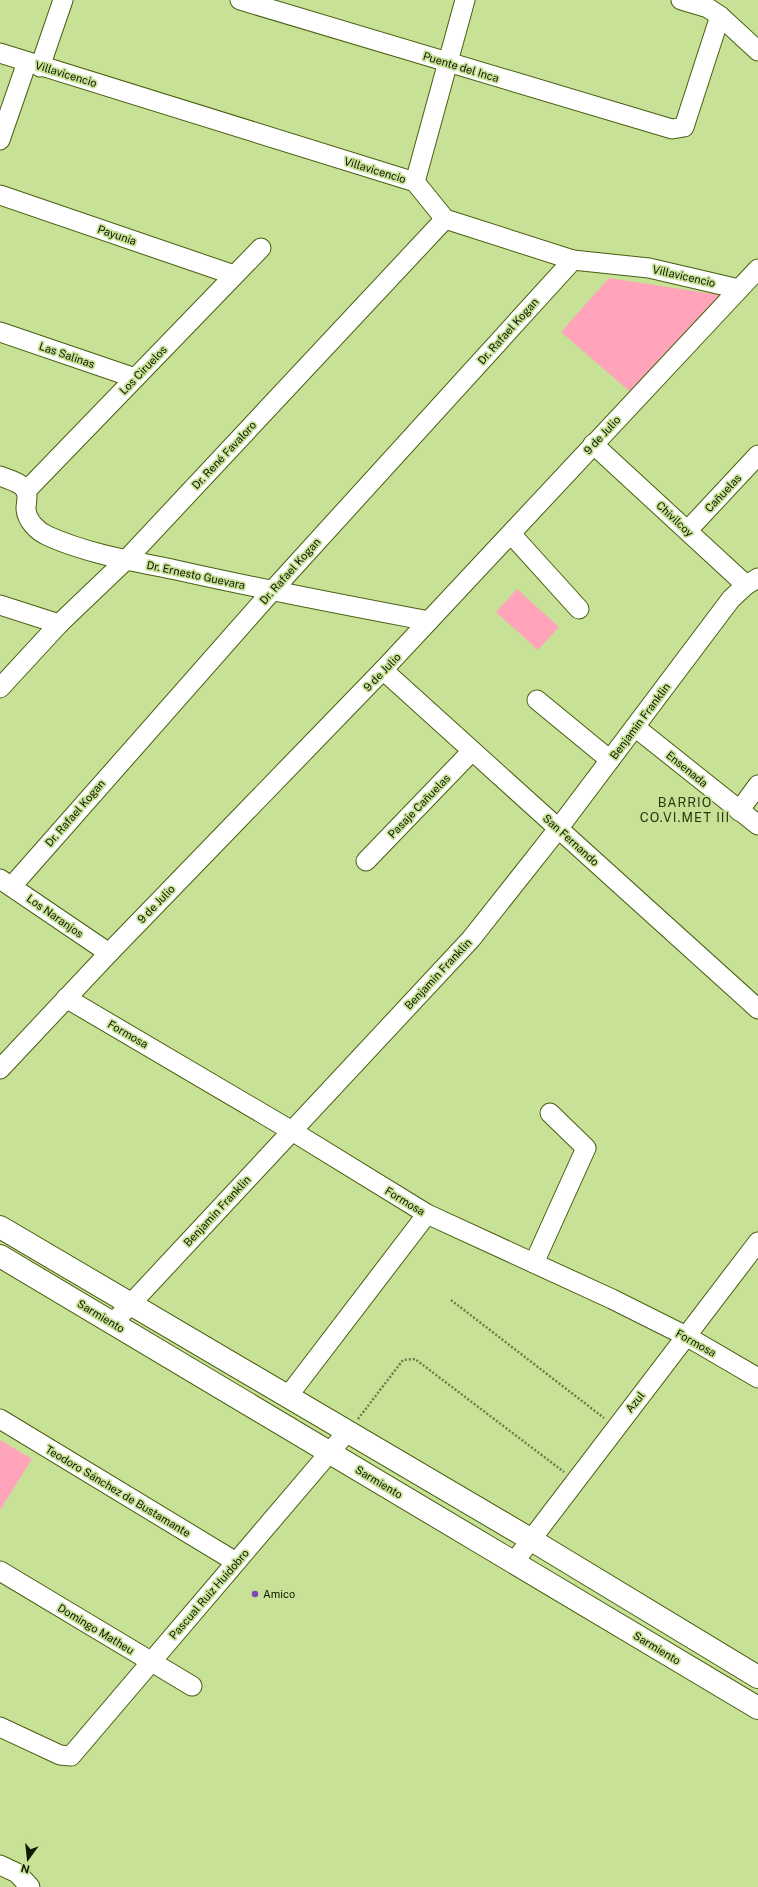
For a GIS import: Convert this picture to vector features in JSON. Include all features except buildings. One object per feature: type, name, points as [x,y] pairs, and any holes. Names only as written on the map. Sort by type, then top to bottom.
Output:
[{"type":"main road","points":[[0,1227],[530,1539],[758,1677]]},
{"type":"main road","name":"Sarmiento","points":[[0,1256],[758,1708]]},
{"type":"street","points":[[0,140],[63,0]]},
{"type":"street","name":"Puente del Inca","points":[[240,0],[672,129],[684,127],[720,16]]},
{"type":"street","points":[[415,182],[465,0]]},
{"type":"street","points":[[681,0],[708,8],[720,16],[758,51]]},
{"type":"street","name":"Villavicencio","points":[[0,53],[415,182],[445,219],[573,260],[649,268],[739,289]]},
{"type":"street","name":"Payunia","points":[[0,195],[234,275]]},
{"type":"street","name":"Dr. René Favaloro","points":[[0,688],[59,624],[126,559],[445,219]]},
{"type":"street","name":"Los Ciruelos","points":[[26,491],[261,248]]},
{"type":"street","name":"Dr. Rafael Kogan","points":[[6,882],[573,260]]},
{"type":"street","name":"9 de Julio","points":[[1,1066],[383,670],[758,269]]},
{"type":"street","name":"Las Salinas","points":[[0,332],[135,378]]},
{"type":"street","name":"Chivilcoy","points":[[593,444],[688,530],[752,582]]},
{"type":"street","name":"Cañuelas","points":[[688,530],[758,455]]},
{"type":"street","points":[[0,476],[18,483],[26,491]]},
{"type":"street","name":"Dr. Ernesto Guevara","points":[[26,491],[28,498],[26,508],[28,516],[38,530],[46,536],[80,548],[272,591],[429,621]]},
{"type":"street","points":[[511,534],[579,609]]},
{"type":"street","name":"Benjamin Franklin","points":[[113,1323],[471,939],[558,829],[732,599],[752,582]]},
{"type":"street","points":[[0,605],[59,624]]},
{"type":"street","name":"San Fernando","points":[[383,670],[558,829],[756,1003]]},
{"type":"street","points":[[537,700],[610,760]]},
{"type":"street","name":"Ensenada","points":[[635,727],[758,825]]},
{"type":"street","name":"Pasaje Cañuelas","points":[[366,861],[472,751]]},
{"type":"street","points":[[739,811],[758,785]]},
{"type":"street","name":"Los Naranjos","points":[[6,882],[109,953]]},
{"type":"street","name":"Formosa","points":[[66,998],[292,1131],[427,1214],[612,1299],[686,1336],[758,1378]]},
{"type":"street","points":[[534,1263],[586,1148],[550,1113]]},
{"type":"street","points":[[288,1396],[427,1214]]},
{"type":"street","name":"Azul","points":[[514,1562],[530,1539],[758,1242]]},
{"type":"street","name":"Teodoro Sánchez de Bustamante","points":[[0,1419],[236,1562]]},
{"type":"street","name":"Pascual Ruiz Huidobro","points":[[0,1727],[60,1755],[71,1756],[348,1432]]},
{"type":"street","name":"Domingo Matheu","points":[[0,1571],[192,1686]]},
{"type":"street","points":[[0,1865],[17,1873],[30,1887]]},
{"type":"path","points":[[451,1300],[616,1427]]},
{"type":"path","points":[[348,1432],[403,1360],[415,1359],[575,1480]]},
{"type":"shaded area","points":[[609,278],[726,296],[634,395],[561,332]]},
{"type":"shaded area","points":[[517,589],[559,627],[538,650],[496,612]]},
{"type":"shaded area","points":[[0,1440],[32,1459],[0,1510]]},
{"type":"place","name":"Amico","points":[[255,1594]]},
{"type":"district","name":"BARRIO CO.VI.MET III","points":[[685,810]]}]
